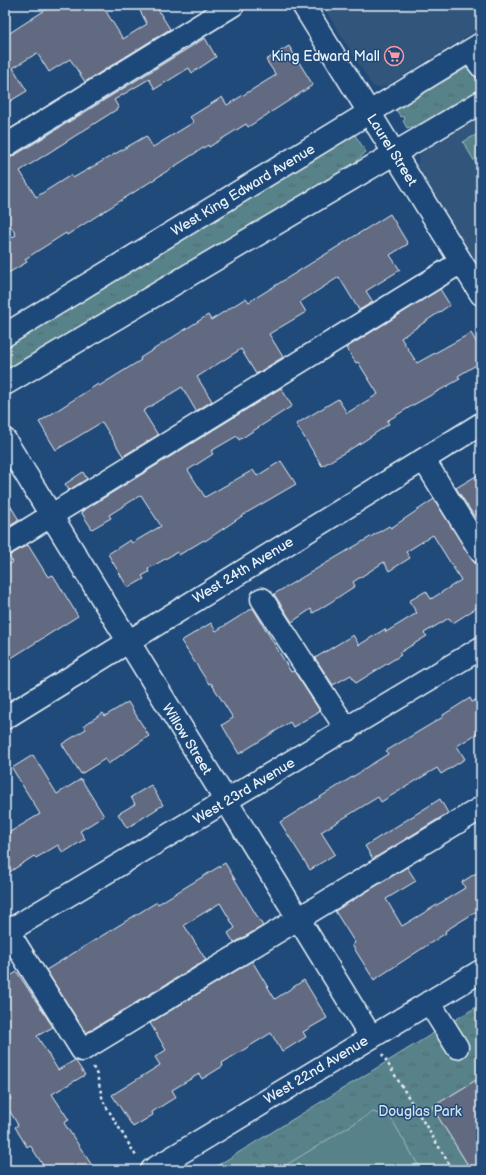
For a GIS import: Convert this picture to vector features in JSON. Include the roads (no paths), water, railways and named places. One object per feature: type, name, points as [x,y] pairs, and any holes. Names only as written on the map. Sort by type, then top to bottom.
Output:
[{"type":"street","points":[[5,146],[233,5]]},
{"type":"street","name":"Laurel Street","points":[[304,5],[481,294]]},
{"type":"street","name":"West King Edward Avenue","points":[[5,335],[370,113],[477,54]]},
{"type":"street","points":[[5,384],[394,152],[481,102]]},
{"type":"street","points":[[5,544],[461,262]]},
{"type":"street","name":"West 24th Avenue","points":[[5,718],[481,424]]},
{"type":"street","name":"Willow Street","points":[[5,440],[371,1037]]},
{"type":"street","points":[[424,460],[481,552]]},
{"type":"street","points":[[262,599],[347,730]]},
{"type":"street","name":"West 23rd Avenue","points":[[6,930],[226,802],[481,648]]},
{"type":"street","points":[[6,930],[82,1050],[481,808]]},
{"type":"street","name":"West 22nd Avenue","points":[[152,1170],[481,971]]},
{"type":"street","points":[[429,1002],[457,1046]]},
{"type":"place","name":"King Edward Mall","points":[[394,56]]},
{"type":"park label","name":"Douglas Park","points":[[420,1111]]}]
